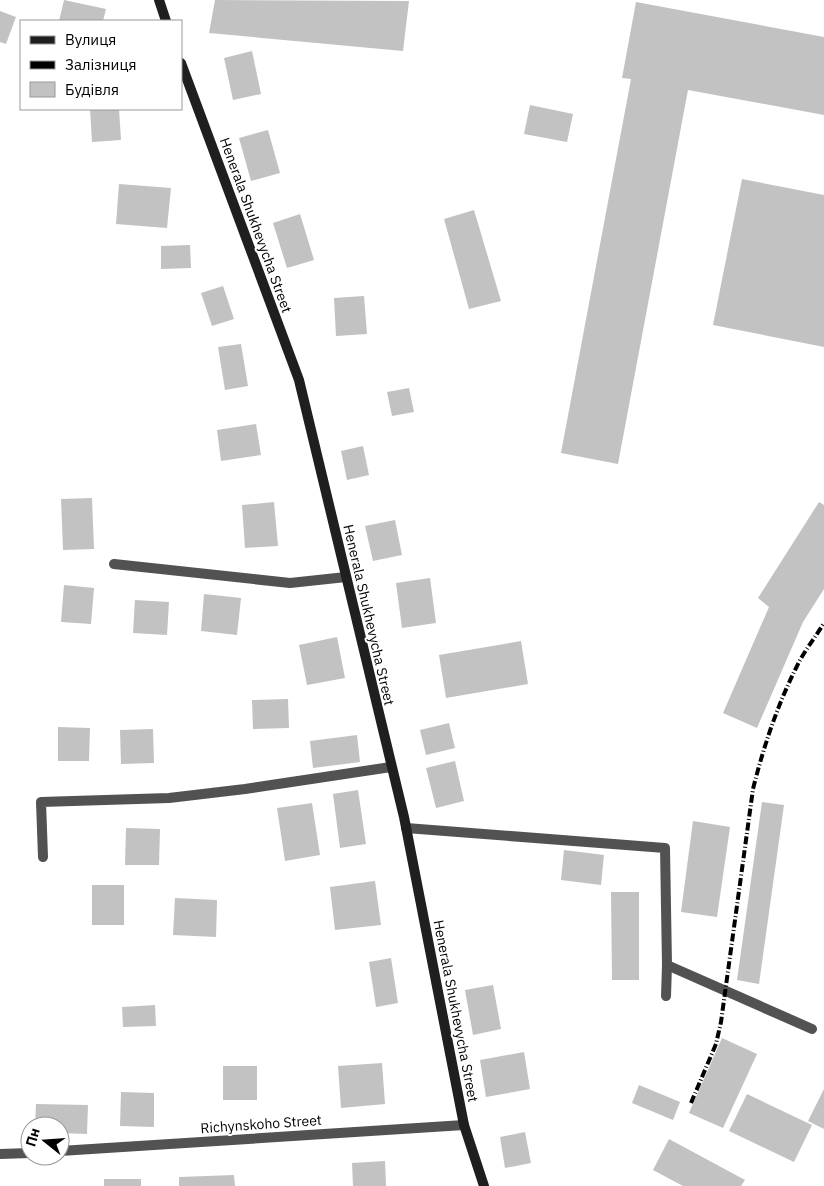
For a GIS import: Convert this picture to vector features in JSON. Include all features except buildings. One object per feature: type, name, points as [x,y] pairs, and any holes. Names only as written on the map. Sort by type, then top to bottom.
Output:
[{"type":"street","points":[[159,0],[166,20]]},
{"type":"street","name":"Henerala Shukhevycha Street","points":[[182,66],[299,380],[406,828],[464,1125],[484,1186]]},
{"type":"street","points":[[114,564],[290,583],[346,577]]},
{"type":"street","points":[[43,857],[42,802],[169,798],[245,789],[391,767]]},
{"type":"street","points":[[406,828],[665,848],[666,996]]},
{"type":"street","points":[[667,965],[812,1029]]},
{"type":"street","name":"Richynskoho Street","points":[[70,1150],[464,1125]]},
{"type":"street","points":[[0,1154],[20,1153]]},
{"type":"railway","points":[[691,1103],[716,1044],[721,1022],[753,789],[757,773],[784,693],[799,662],[824,623]]}]
